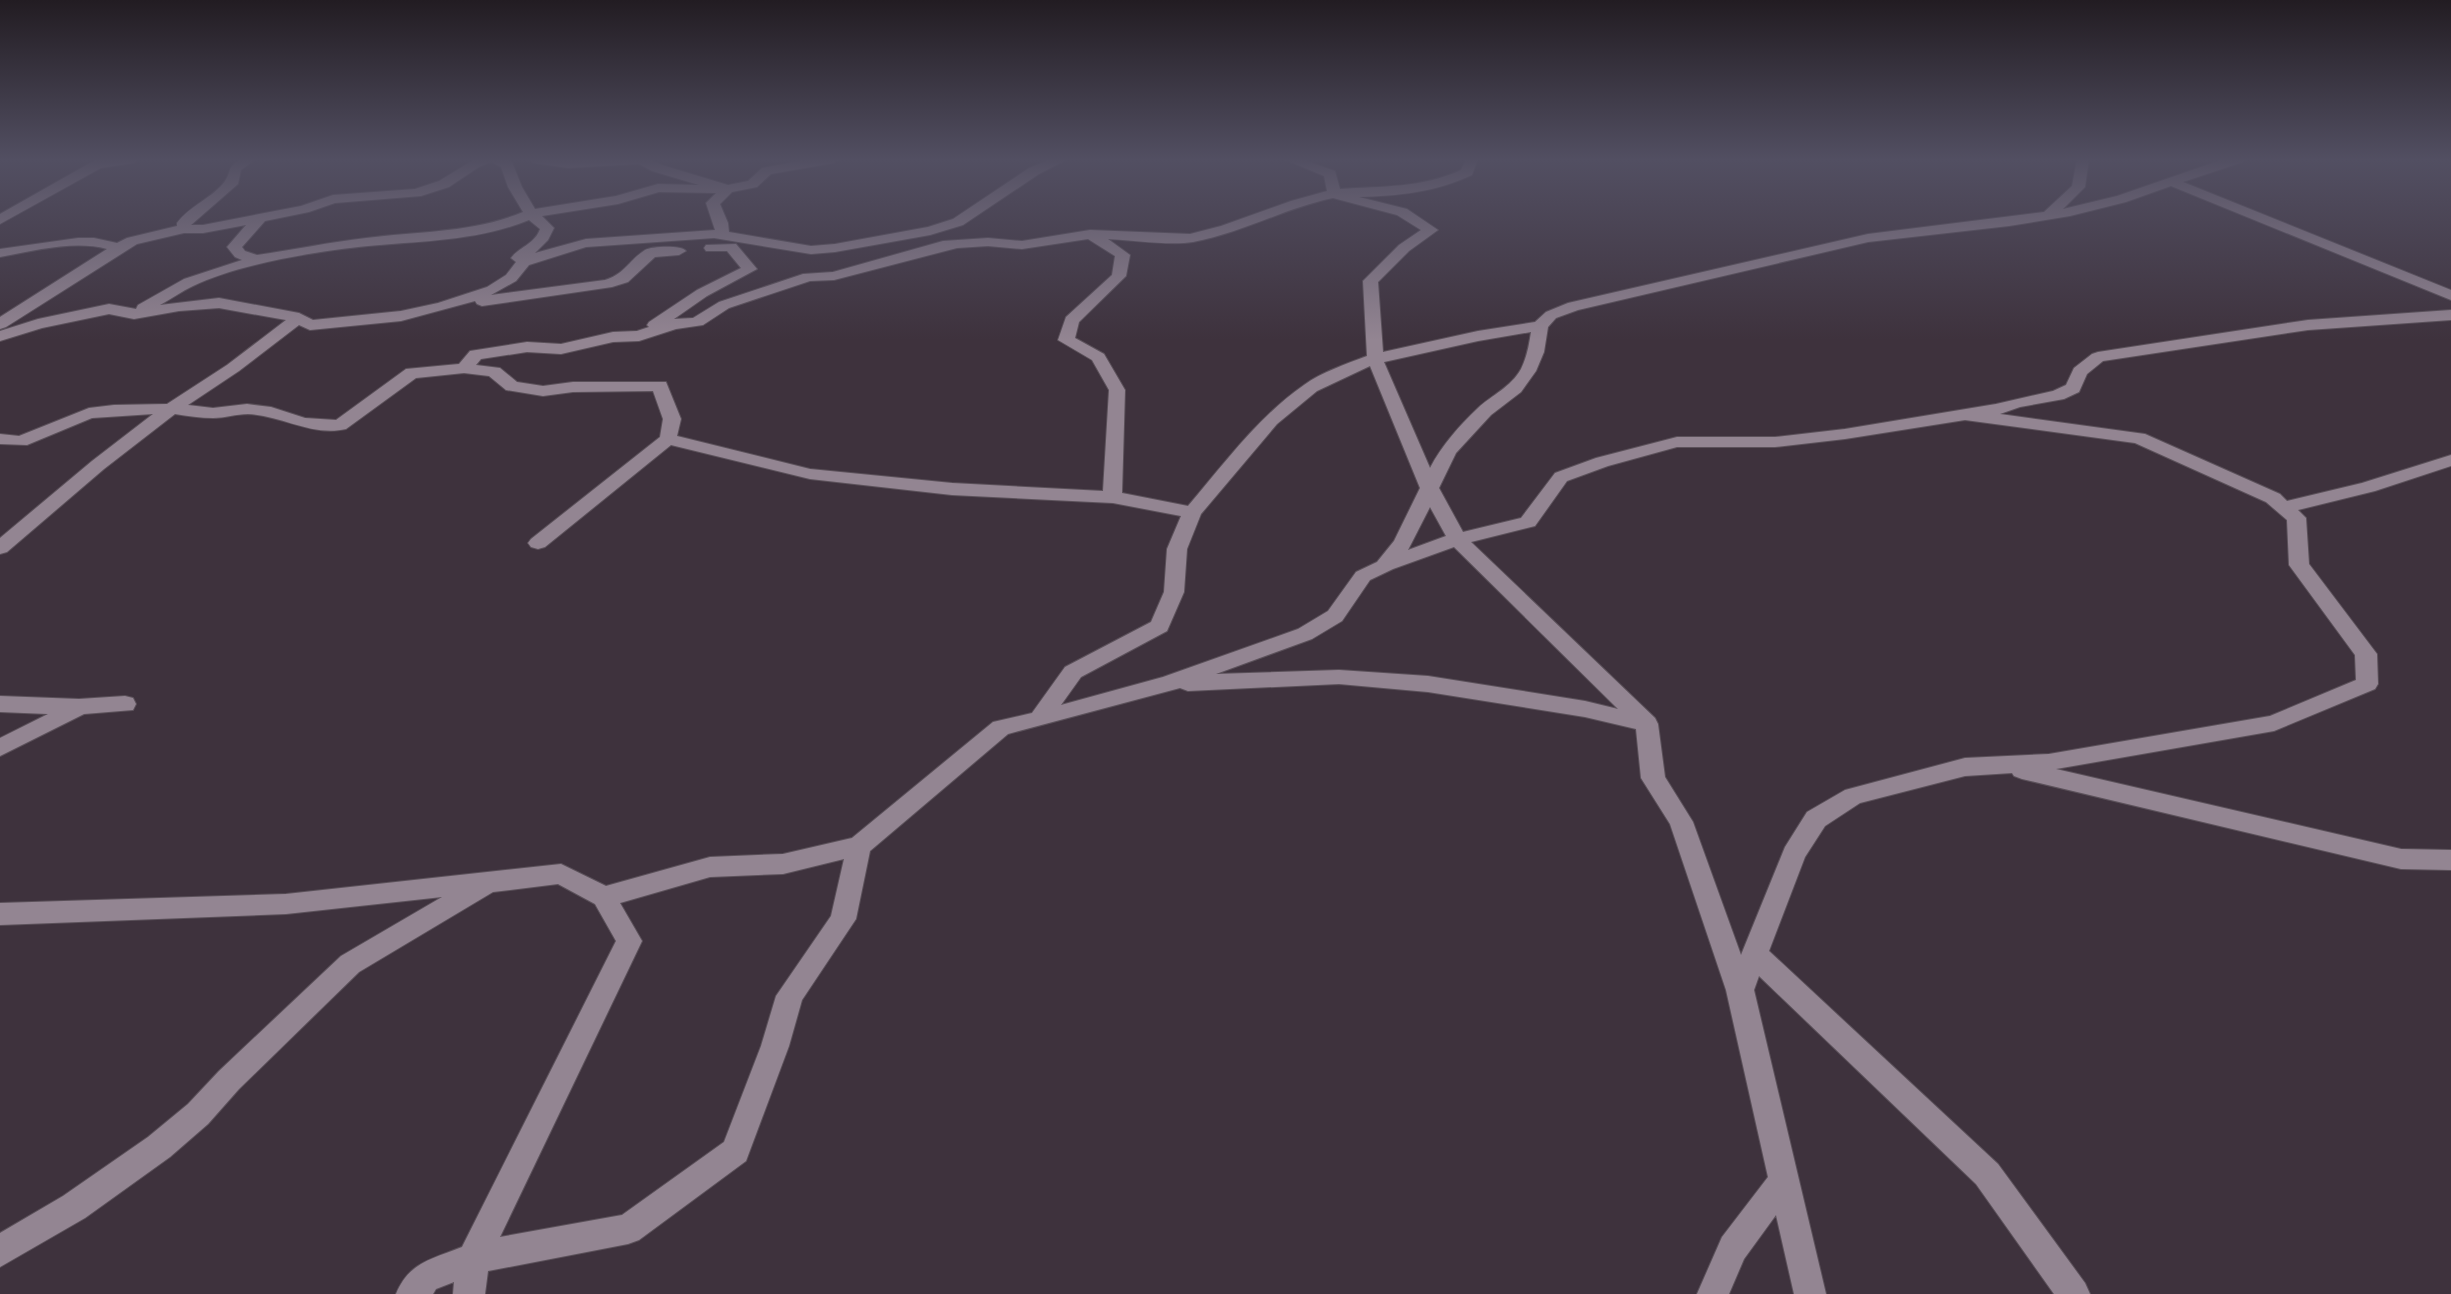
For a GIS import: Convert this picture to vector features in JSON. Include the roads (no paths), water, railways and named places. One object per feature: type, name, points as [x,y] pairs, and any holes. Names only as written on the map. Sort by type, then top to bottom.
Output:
[{"type":"street","points":[[184,229],[184,223],[188,219]]},
{"type":"street","points":[[0,324],[118,248],[132,241],[184,229],[203,229],[249,219]]},
{"type":"street","points":[[256,260],[240,254],[234,246],[259,219]]},
{"type":"street","points":[[134,314],[189,282],[256,260],[366,242],[446,236],[509,223],[518,219]]},
{"type":"street","points":[[492,290],[505,266],[525,253],[546,233],[547,228],[537,219]]},
{"type":"street","points":[[719,219],[722,230],[721,235]]},
{"type":"street","points":[[835,248],[930,231],[962,219]]},
{"type":"street","points":[[0,336],[38,324],[109,309],[134,314],[179,306],[219,303],[298,318],[310,325],[401,316],[443,306],[492,290],[511,278],[524,262],[579,244],[721,235],[811,250],[988,242],[1022,245],[1090,234],[1190,238],[1205,236],[1251,219]]},
{"type":"street","points":[[1414,219],[1431,230],[1404,248],[1370,281],[1375,359],[1430,489],[1456,539],[1647,724],[1652,778],[1681,822],[1740,990],[1810,1294]]},
{"type":"street","points":[[1040,719],[1073,672],[1160,626],[1174,592],[1177,549],[1192,513],[1271,420],[1311,387],[1352,367],[1375,359],[1478,336],[1540,326],[1551,315],[1573,306],[1830,248],[1855,239],[1987,225],[2019,219]]},
{"type":"street","points":[[2265,219],[2451,295]]},
{"type":"street","points":[[1090,234],[1123,255],[1119,276],[1072,320],[1066,340],[1098,357],[1117,390],[1112,478],[1113,497]]},
{"type":"street","points":[[0,253],[39,245],[78,242],[118,248]]},
{"type":"street","points":[[464,368],[476,354],[490,354],[527,347],[561,350],[613,337],[638,336],[674,324],[697,322],[724,305],[808,277],[834,276],[908,255],[957,244]]},
{"type":"street","points":[[443,306],[607,284],[623,279],[651,253],[732,247],[750,269],[702,293],[638,336]]},
{"type":"street","points":[[604,898],[710,867],[783,864],[858,846],[1001,728],[1170,683],[1305,634],[1335,616],[1363,576],[1456,539],[1528,522],[1561,477],[1602,462],[1677,442],[1775,442],[1846,434],[1998,409],[2016,403],[2058,395],[2073,388],[2080,372],[2098,357],[2308,324],[2451,315]]},
{"type":"street","points":[[0,548],[98,464],[171,409],[234,368],[298,318]]},
{"type":"street","points":[[1385,566],[1403,543],[1448,451],[1485,411],[1515,388],[1528,371],[1536,352],[1540,326]]},
{"type":"street","points":[[0,439],[21,440],[89,413],[114,410],[171,409],[213,413],[247,410],[271,412],[303,423],[340,425],[412,373],[464,368],[494,372],[512,386],[543,391],[573,387],[660,386],[672,419],[668,439],[538,543]]},
{"type":"street","points":[[1740,990],[1794,854],[1816,818],[1852,796],[1965,767],[2049,762],[2274,723],[2366,684],[2366,654],[2299,565],[2296,518],[2273,498],[2223,478],[2139,438],[1962,414]]},
{"type":"street","points":[[668,439],[810,474],[952,489],[1113,497],[1192,513]]},
{"type":"street","points":[[2284,507],[2345,495],[2451,460]]},
{"type":"street","points":[[1170,683],[1339,677],[1428,684],[1585,709],[1647,724]]},
{"type":"street","points":[[0,704],[79,708],[125,704]]},
{"type":"street","points":[[0,748],[79,708]]},
{"type":"street","points":[[2000,765],[2401,859],[2451,860]]},
{"type":"street","points":[[412,1294],[425,1278],[473,1258],[628,1229],[735,1151],[775,1046],[790,996],[842,919],[858,846]]},
{"type":"street","points":[[0,914],[286,904],[561,874],[604,898],[629,941],[473,1258],[469,1294]]},
{"type":"street","points":[[0,1251],[74,1207],[158,1147],[198,1114],[229,1080],[350,964],[490,882]]},
{"type":"street","points":[[1754,954],[1987,1174],[2074,1294]]},
{"type":"street","points":[[1713,1294],[1732,1248],[1784,1181]]}]
